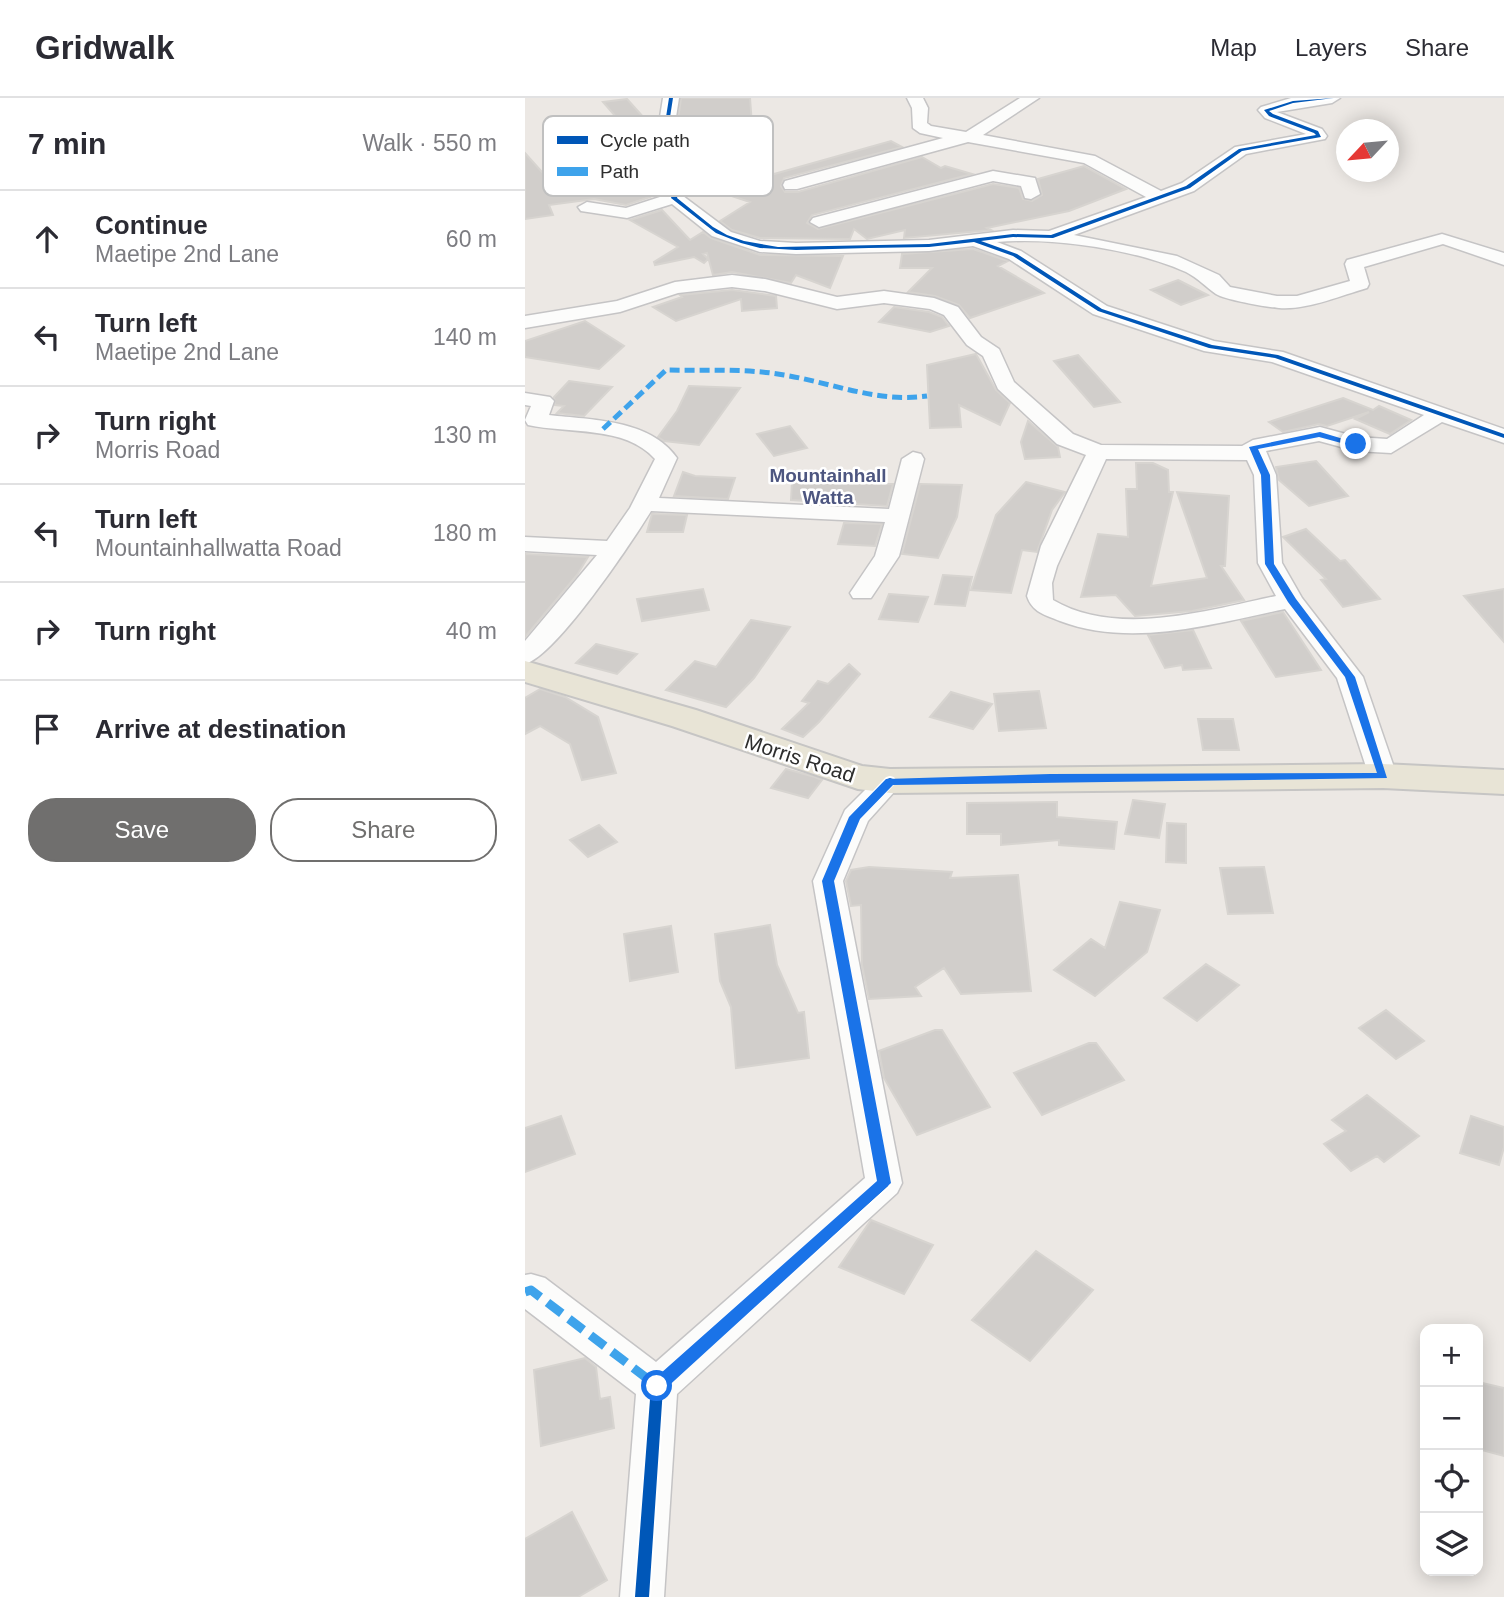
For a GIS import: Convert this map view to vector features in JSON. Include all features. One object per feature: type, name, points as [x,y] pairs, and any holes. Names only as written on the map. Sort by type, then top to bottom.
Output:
[{"type":"main road","name":"Morris Road","points":[[525,670],[684,718],[858,777],[890,781],[1050,777],[1383,776],[1504,782]]},
{"type":"street","points":[[668,116],[671,98]]},
{"type":"street","points":[[915,98],[920,108],[919,125],[926,130],[1089,159],[1160,197]]},
{"type":"street","points":[[791,185],[970,137],[1031,98]]},
{"type":"street","points":[[1051,237],[1188,187],[1241,150],[1319,136],[1316,132],[1271,115],[1266,110],[1289,100],[1332,98]]},
{"type":"street","points":[[819,222],[993,176],[1029,182],[1031,194]]},
{"type":"street","points":[[587,207],[627,213],[674,198],[696,212],[706,226],[725,236],[749,244],[786,250],[947,244],[971,239],[1034,234],[1151,255],[1205,273],[1217,280],[1224,291],[1277,302],[1297,302],[1360,284],[1354,264],[1442,239],[1452,240],[1489,258],[1504,259]]},
{"type":"street","points":[[786,250],[831,210],[828,202]]},
{"type":"street","points":[[971,239],[1015,255],[1100,310],[1211,347],[1276,356],[1504,436]]},
{"type":"street","points":[[525,322],[619,306],[675,288],[732,281],[765,285],[837,303],[884,297],[934,304],[951,311],[974,341],[992,354],[1005,385],[1065,439],[1098,452],[1255,453]]},
{"type":"street","points":[[525,399],[543,401],[536,420],[643,438],[660,446],[666,458],[643,504],[613,549],[559,621],[525,656]]},
{"type":"street","points":[[1383,776],[1350,677],[1291,600],[1270,564],[1265,475],[1253,447],[1257,444],[1320,434],[1356,444],[1391,446],[1438,415]]},
{"type":"street","points":[[1098,452],[1049,555],[1039,596],[1044,605],[1071,619],[1154,625],[1291,600]]},
{"type":"street","points":[[862,593],[887,556],[913,459]]},
{"type":"street","points":[[643,504],[899,516]]},
{"type":"street","points":[[525,544],[613,549]]},
{"type":"street","points":[[642,1597],[657,1386],[884,1183],[828,881],[855,817],[890,781]]},
{"type":"street","points":[[525,1292],[531,1290],[568,1321],[657,1386]]},
{"type":"building","points":[[681,98],[750,98],[751,116],[679,116]]},
{"type":"building","points":[[627,99],[642,116],[615,116],[603,102]]},
{"type":"building","points":[[891,141],[902,147],[784,178],[781,186],[785,192],[798,192],[922,157],[941,168],[945,166],[972,174],[812,215],[807,223],[818,229],[993,184],[1019,188],[1023,199],[1032,201],[1042,195],[1038,179],[1084,166],[1126,189],[1069,211],[987,228],[991,230],[904,238],[905,230],[867,239],[854,229],[850,239],[760,238],[732,230],[720,221],[750,202],[732,196],[773,196],[773,173]]},
{"type":"building","points":[[525,153],[543,173],[543,196],[650,197],[626,205],[594,199],[549,205],[553,215],[525,219]]},
{"type":"building","points":[[662,210],[690,240],[703,232],[711,238],[760,255],[843,256],[830,288],[796,275],[791,283],[732,272],[713,275],[707,253],[703,254],[708,259],[704,263],[694,257],[655,265],[654,262],[678,247],[630,220]]},
{"type":"building","points":[[973,249],[1008,261],[998,266],[1044,293],[970,318],[959,305],[935,296],[908,292],[932,268],[900,268],[902,254]]},
{"type":"building","points":[[1178,280],[1208,295],[1181,305],[1151,290]]},
{"type":"building","points":[[732,290],[776,296],[777,308],[742,311],[741,299],[676,321],[653,307],[682,297],[680,295]]},
{"type":"building","points":[[894,307],[929,312],[942,317],[949,326],[930,332],[879,322]]},
{"type":"building","points":[[585,321],[624,346],[599,369],[525,357],[525,341]]},
{"type":"building","points":[[976,354],[996,390],[1010,403],[1000,425],[959,405],[961,427],[930,428],[927,365]]},
{"type":"building","points":[[1078,355],[1120,402],[1094,407],[1054,361]]},
{"type":"building","points":[[569,381],[612,387],[584,416],[557,413],[564,406],[555,405],[554,397]]},
{"type":"building","points":[[689,386],[740,388],[699,445],[664,441],[658,437],[677,411]]},
{"type":"building","points":[[1343,398],[1373,410],[1379,406],[1411,420],[1390,434],[1355,419],[1369,412],[1327,426],[1319,424],[1283,432],[1269,422]]},
{"type":"building","points":[[1028,421],[1058,447],[1060,457],[1025,459],[1021,442]]},
{"type":"building","points":[[790,426],[807,448],[774,456],[757,434]]},
{"type":"building","points":[[1316,461],[1348,496],[1309,506],[1279,480],[1276,467]]},
{"type":"building","points":[[1136,463],[1153,463],[1168,470],[1169,492],[1173,492],[1151,586],[1207,578],[1177,492],[1229,496],[1225,566],[1221,566],[1244,600],[1192,611],[1135,616],[1116,595],[1081,597],[1098,534],[1128,537],[1126,489],[1137,489]]},
{"type":"building","points":[[683,472],[695,476],[735,478],[728,499],[674,496]]},
{"type":"building","points":[[792,481],[893,484],[887,506],[791,500]]},
{"type":"building","points":[[1026,482],[1065,492],[1052,510],[1037,552],[1022,550],[1011,593],[971,590],[996,515]]},
{"type":"building","points":[[920,484],[962,485],[957,517],[938,558],[902,554]]},
{"type":"building","points":[[652,514],[687,515],[683,532],[647,532]]},
{"type":"building","points":[[844,523],[882,524],[875,546],[838,544]]},
{"type":"building","points":[[1306,529],[1340,561],[1345,560],[1380,599],[1343,607],[1321,580],[1326,579],[1283,537]]},
{"type":"building","points":[[525,554],[588,557],[577,575],[525,637]]},
{"type":"building","points":[[943,575],[972,577],[965,606],[935,604]]},
{"type":"building","points":[[703,589],[709,610],[642,621],[637,599]]},
{"type":"building","points":[[1504,589],[1504,642],[1464,596]]},
{"type":"building","points":[[889,594],[928,597],[918,622],[879,619]]},
{"type":"building","points":[[1283,612],[1321,670],[1276,677],[1241,621]]},
{"type":"building","points":[[751,620],[790,627],[754,678],[726,707],[666,690],[695,661],[716,667]]},
{"type":"building","points":[[1193,630],[1211,668],[1183,670],[1182,665],[1165,668],[1148,635]]},
{"type":"building","points":[[596,644],[637,654],[617,674],[576,663]]},
{"type":"building","points":[[849,664],[860,674],[819,722],[803,737],[782,729],[809,703],[802,701],[818,681],[828,684]]},
{"type":"building","points":[[540,689],[565,697],[598,717],[616,773],[582,780],[570,744],[540,726],[525,734],[525,698]]},
{"type":"building","points":[[1039,691],[1046,728],[999,731],[994,694]]},
{"type":"building","points":[[951,692],[992,704],[973,729],[930,717]]},
{"type":"building","points":[[1198,719],[1233,719],[1239,750],[1203,750]]},
{"type":"building","points":[[786,769],[822,780],[808,798],[771,788]]},
{"type":"building","points":[[1133,800],[1165,804],[1159,838],[1125,834]]},
{"type":"building","points":[[1057,802],[1057,817],[1117,822],[1114,849],[1059,845],[1059,840],[1001,845],[1001,834],[967,834],[967,803]]},
{"type":"building","points":[[1167,823],[1186,824],[1186,863],[1166,862]]},
{"type":"building","points":[[599,825],[617,842],[588,857],[570,840]]},
{"type":"building","points":[[869,867],[952,872],[950,878],[1018,875],[1031,991],[961,994],[944,968],[915,987],[921,996],[869,999],[862,965],[861,905],[851,906],[846,881],[851,870]]},
{"type":"building","points":[[1264,867],[1273,913],[1228,914],[1220,868]]},
{"type":"building","points":[[1120,902],[1160,910],[1147,952],[1095,996],[1054,970],[1091,939],[1105,948]]},
{"type":"building","points":[[770,925],[777,965],[798,1013],[804,1012],[809,1058],[736,1068],[731,1007],[720,981],[715,934]]},
{"type":"building","points":[[671,926],[678,972],[630,981],[624,934]]},
{"type":"building","points":[[1206,964],[1239,985],[1197,1021],[1164,998]]},
{"type":"building","points":[[1386,1010],[1424,1041],[1396,1059],[1359,1028]]},
{"type":"building","points":[[935,1030],[942,1030],[990,1107],[917,1135],[884,1078],[879,1051]]},
{"type":"building","points":[[1089,1043],[1096,1043],[1124,1080],[1042,1115],[1014,1073]]},
{"type":"building","points":[[1367,1095],[1419,1136],[1384,1162],[1377,1156],[1351,1171],[1324,1144],[1346,1131],[1332,1120]]},
{"type":"building","points":[[561,1116],[575,1154],[525,1172],[525,1128]]},
{"type":"building","points":[[1471,1116],[1504,1127],[1504,1147],[1499,1165],[1460,1153]]},
{"type":"building","points":[[871,1220],[933,1245],[904,1294],[839,1267]]},
{"type":"building","points":[[1036,1251],[1093,1290],[1030,1361],[972,1320]]},
{"type":"building","points":[[585,1358],[596,1367],[600,1399],[610,1397],[614,1428],[541,1446],[534,1370]]},
{"type":"building","points":[[1483,1383],[1504,1388],[1504,1456],[1483,1450]]},
{"type":"building","points":[[572,1512],[607,1580],[578,1597],[525,1597],[525,1539]]},
{"type":"marked path","points":[[603,429],[666,370],[771,373],[874,396],[909,399],[927,396]]},
{"type":"marked path","points":[[525,1292],[531,1290],[568,1321],[657,1386]]},
{"type":"cycle path","points":[[668,116],[671,98]]},
{"type":"cycle path","points":[[675,196],[711,228],[725,236],[778,248],[929,246],[1013,236],[1051,237],[1188,187],[1241,150],[1319,136],[1316,132],[1271,115],[1266,110],[1293,102],[1332,98]]},
{"type":"cycle path","points":[[976,241],[1015,255],[1100,310],[1211,347],[1276,356],[1504,436]]},
{"type":"cycle path","points":[[642,1597],[657,1386],[884,1183],[828,881],[855,817],[890,781]]},
{"type":"district","name":"Mountainhall Watta","points":[[828,486]]},
{"type":"route","points":[[657,1386],[884,1183],[828,881],[855,817],[890,781],[1050,777],[1383,776],[1350,677],[1291,600],[1270,564],[1265,475],[1253,447],[1257,444],[1284,442],[1320,434],[1356,444]]}]
